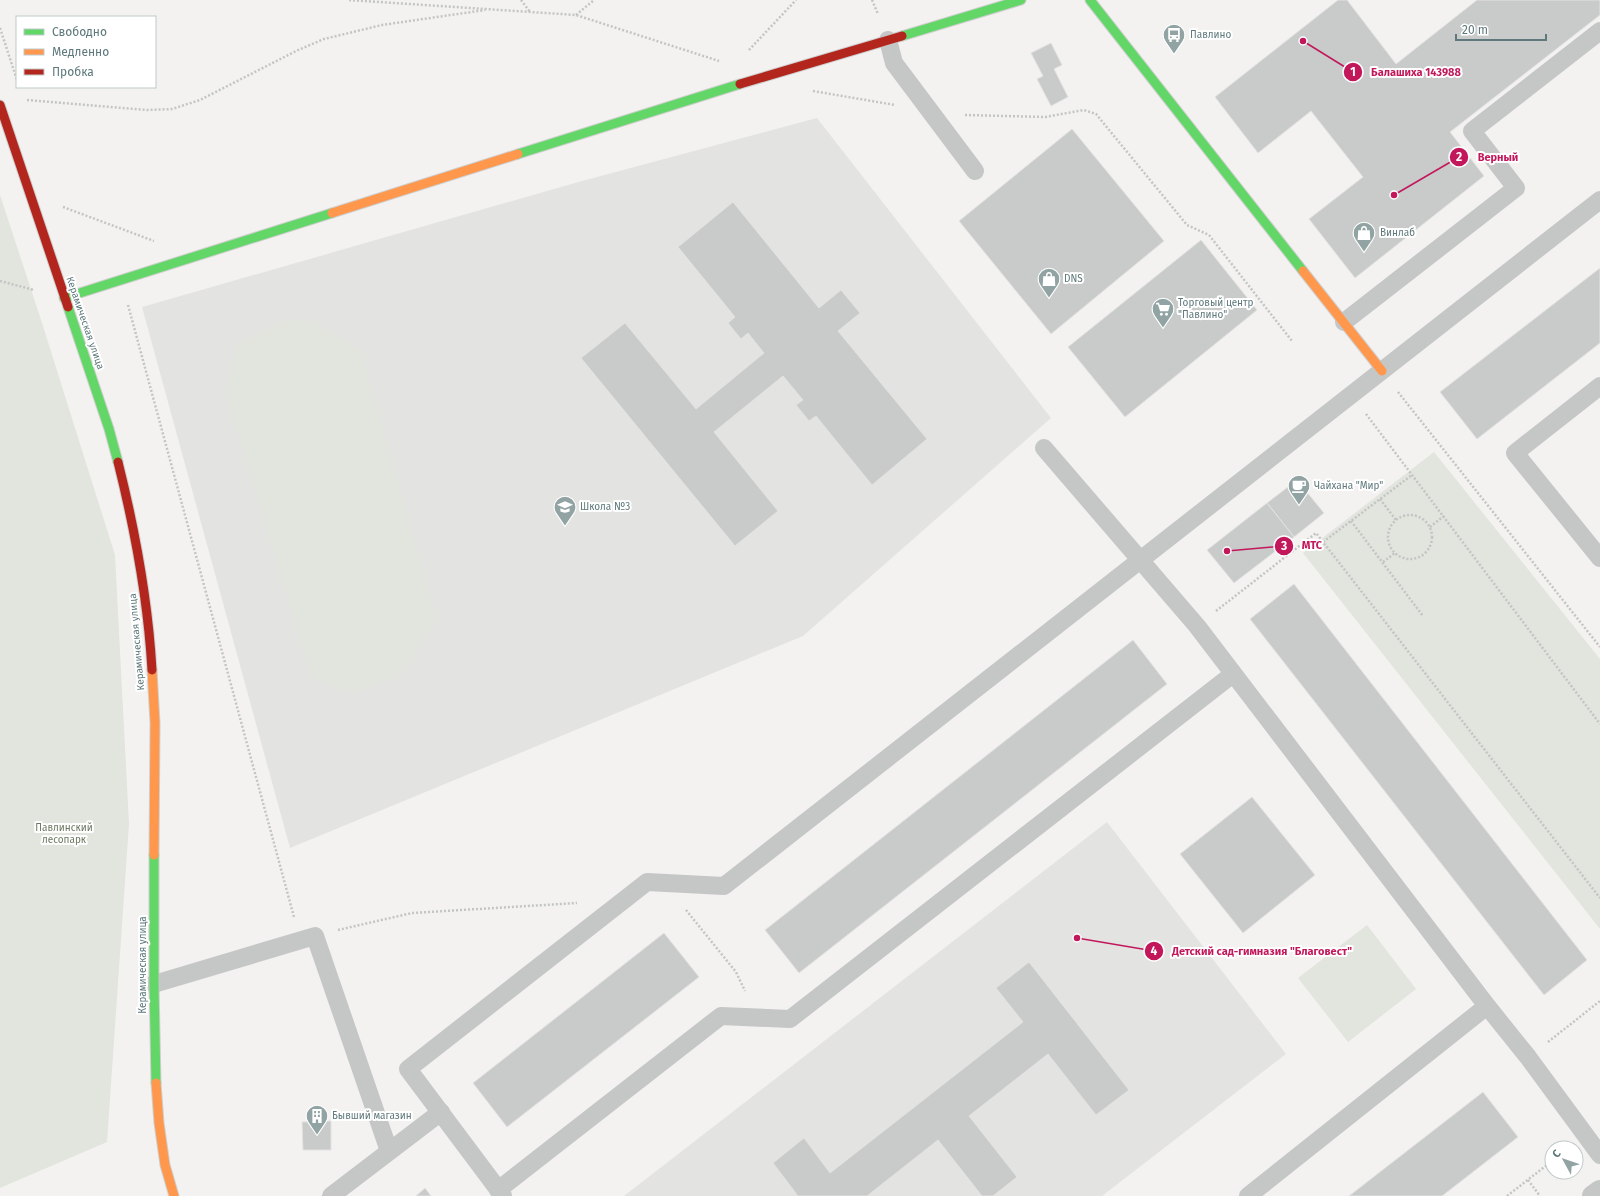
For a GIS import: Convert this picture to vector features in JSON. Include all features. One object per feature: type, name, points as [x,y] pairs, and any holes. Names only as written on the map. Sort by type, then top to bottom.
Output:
[{"type":"street","points":[[64,298],[700,96],[1021,0]]},
{"type":"street","points":[[1090,0],[1382,371]]},
{"type":"street","name":"Керамическая улица","points":[[0,105],[109,429],[125,492],[142,577],[150,651],[155,723],[155,1061],[159,1123],[165,1165],[174,1196]]},
{"type":"street","points":[[1593,1196],[1600,1191]]},
{"type":"lane","points":[[1344,322],[1516,188],[1472,131],[1600,31]]},
{"type":"lane","points":[[888,40],[894,63],[975,171]]},
{"type":"lane","points":[[1234,674],[790,1019],[721,1016],[500,1193],[408,1069],[646,882],[724,886],[1600,200]]},
{"type":"lane","points":[[1600,386],[1515,453],[1600,558]]},
{"type":"lane","points":[[1044,448],[1197,626],[1487,1006],[1528,1057],[1600,1155]]},
{"type":"lane","points":[[154,984],[310,937],[389,1151]]},
{"type":"lane","points":[[1248,1196],[1487,1006]]},
{"type":"lane","points":[[331,1196],[441,1112]]},
{"type":"path","points":[[349,0],[576,15],[724,63]]},
{"type":"path","points":[[521,0],[530,12]]},
{"type":"path","points":[[576,15],[594,0]]},
{"type":"path","points":[[749,50],[796,0]]},
{"type":"path","points":[[24,100],[147,110],[172,109],[200,100],[296,51],[324,39],[382,25],[491,9]]},
{"type":"path","points":[[0,28],[16,77]]},
{"type":"path","points":[[807,90],[955,115],[1045,117],[1084,110],[1096,114],[1187,225],[1209,235],[1292,340]]},
{"type":"path","points":[[60,211],[58,204],[157,242]]},
{"type":"path","points":[[114,282],[126,300],[297,927],[310,937],[412,913],[581,903]]},
{"type":"path","points":[[1382,371],[1600,647]]},
{"type":"path","points":[[1352,395],[1600,724]]},
{"type":"path","points":[[1323,542],[1412,475]]},
{"type":"path","points":[[1380,499],[1396,520]]},
{"type":"path","points":[[1403,516],[1418,516],[1430,527],[1432,542],[1423,554],[1416,558],[1409,558],[1402,557],[1396,553],[1389,541],[1391,526],[1396,520],[1403,516]]},
{"type":"path","points":[[1430,527],[1444,516]]},
{"type":"path","points":[[1351,521],[1423,616]]},
{"type":"path","points":[[1197,626],[1316,533],[1600,898]]},
{"type":"path","points":[[1383,562],[1396,553]]},
{"type":"path","points":[[665,883],[736,972],[750,1002],[763,1018]]},
{"type":"path","points":[[1528,1057],[1600,1001]]},
{"type":"path","points":[[1507,1196],[1544,1167]]},
{"type":"path","points":[[1528,1180],[1540,1196]]},
{"type":"shaded area","name":"Школа №3","points":[[817,118],[1051,418],[803,636],[290,848],[142,307],[582,181]]},
{"type":"shaded area","points":[[1107,822],[1286,1054],[1102,1196],[624,1196]]},
{"type":"green space","name":"Павлинский лесопарк","points":[[0,195],[115,555],[129,824],[107,1142],[0,1188]]},
{"type":"green space","points":[[285,320],[316,322],[362,353],[436,618],[414,658],[392,680],[354,692],[312,680],[225,392],[238,344]]},
{"type":"green space","points":[[1434,452],[1600,659],[1600,929],[1303,553]]},
{"type":"green space","points":[[1367,925],[1416,989],[1348,1042],[1298,978]]},
{"type":"building","points":[[1338,0],[1347,0],[1396,64],[1477,0],[1600,0],[1600,15],[1450,132],[1484,176],[1355,278],[1309,219],[1363,177],[1311,111],[1258,153],[1215,97]]},
{"type":"building","points":[[1051,43],[1062,65],[1054,69],[1068,97],[1051,106],[1037,79],[1043,76],[1031,53]]},
{"type":"building","points":[[1072,129],[1164,241],[1051,334],[959,221]]},
{"type":"building","points":[[733,202],[819,308],[841,290],[860,313],[838,331],[927,439],[872,485],[816,416],[809,421],[796,405],[803,400],[783,376],[714,432],[778,511],[735,546],[581,358],[625,323],[696,409],[764,353],[748,333],[741,339],[728,323],[735,317],[678,247]]},
{"type":"building","name":"Торговый центр \"Павлино\"","points":[[1201,240],[1257,310],[1125,417],[1068,347]]},
{"type":"building","points":[[1600,268],[1600,343],[1477,439],[1440,392]]},
{"type":"building","points":[[1297,480],[1324,513],[1294,537],[1267,503]]},
{"type":"building","points":[[1267,503],[1294,537],[1234,583],[1207,550]]},
{"type":"building","points":[[1294,584],[1587,960],[1544,995],[1250,619]]},
{"type":"building","points":[[1133,640],[1167,684],[799,973],[765,930]]},
{"type":"building","points":[[1252,797],[1315,875],[1243,933],[1180,854]]},
{"type":"building","points":[[664,933],[699,977],[507,1127],[473,1083]]},
{"type":"building","points":[[1029,962],[1129,1090],[1096,1115],[1048,1054],[969,1116],[1017,1177],[993,1196],[982,1196],[938,1140],[867,1196],[798,1196],[773,1163],[804,1138],[830,1173],[1023,1022],[996,988]]},
{"type":"building","points":[[1483,1092],[1518,1137],[1442,1196],[1349,1196]]},
{"type":"building","name":"Бывший магазин","points":[[331,1121],[331,1150],[303,1150],[302,1122]]},
{"type":"building","points":[[425,1188],[431,1196],[416,1196]]},
{"type":"traffic: fast","points":[[902,36],[1021,0]]},
{"type":"traffic: fast","points":[[1090,0],[1303,271]]},
{"type":"traffic: fast","points":[[518,154],[740,84]]},
{"type":"traffic: fast","points":[[64,298],[332,213]]},
{"type":"traffic: fast","points":[[68,307],[109,429],[118,462]]},
{"type":"traffic: fast","points":[[154,855],[156,1083]]},
{"type":"traffic: slow","points":[[332,213],[518,154]]},
{"type":"traffic: slow","points":[[1303,271],[1382,371]]},
{"type":"traffic: slow","points":[[152,670],[155,723],[154,855]]},
{"type":"traffic: slow","points":[[156,1083],[159,1123],[165,1165],[174,1196]]},
{"type":"traffic: jam","points":[[740,84],[902,36]]},
{"type":"traffic: jam","points":[[0,105],[68,307]]},
{"type":"traffic: jam","points":[[118,462],[140,565],[152,670]]},
{"type":"place","name":"Балашиха 143988","points":[[1303,41]]},
{"type":"place","name":"Павлино","points":[[1174,54]]},
{"type":"place","name":"Верный","points":[[1394,195]]},
{"type":"place","name":"Винлаб","points":[[1364,252]]},
{"type":"place","name":"DNS","points":[[1049,298]]},
{"type":"place","name":"Торговый центр \"Павлино\"","points":[[1163,328]]},
{"type":"place","name":"Чайхана \"Мир\"","points":[[1299,506]]},
{"type":"place","name":"Школа №3","points":[[565,526]]},
{"type":"place","name":"МТС","points":[[1227,551]]},
{"type":"place","name":"Детский сад-гимназия \"Благовест\"","points":[[1077,938]]},
{"type":"place","name":"Бывший магазин","points":[[317,1136]]}]
